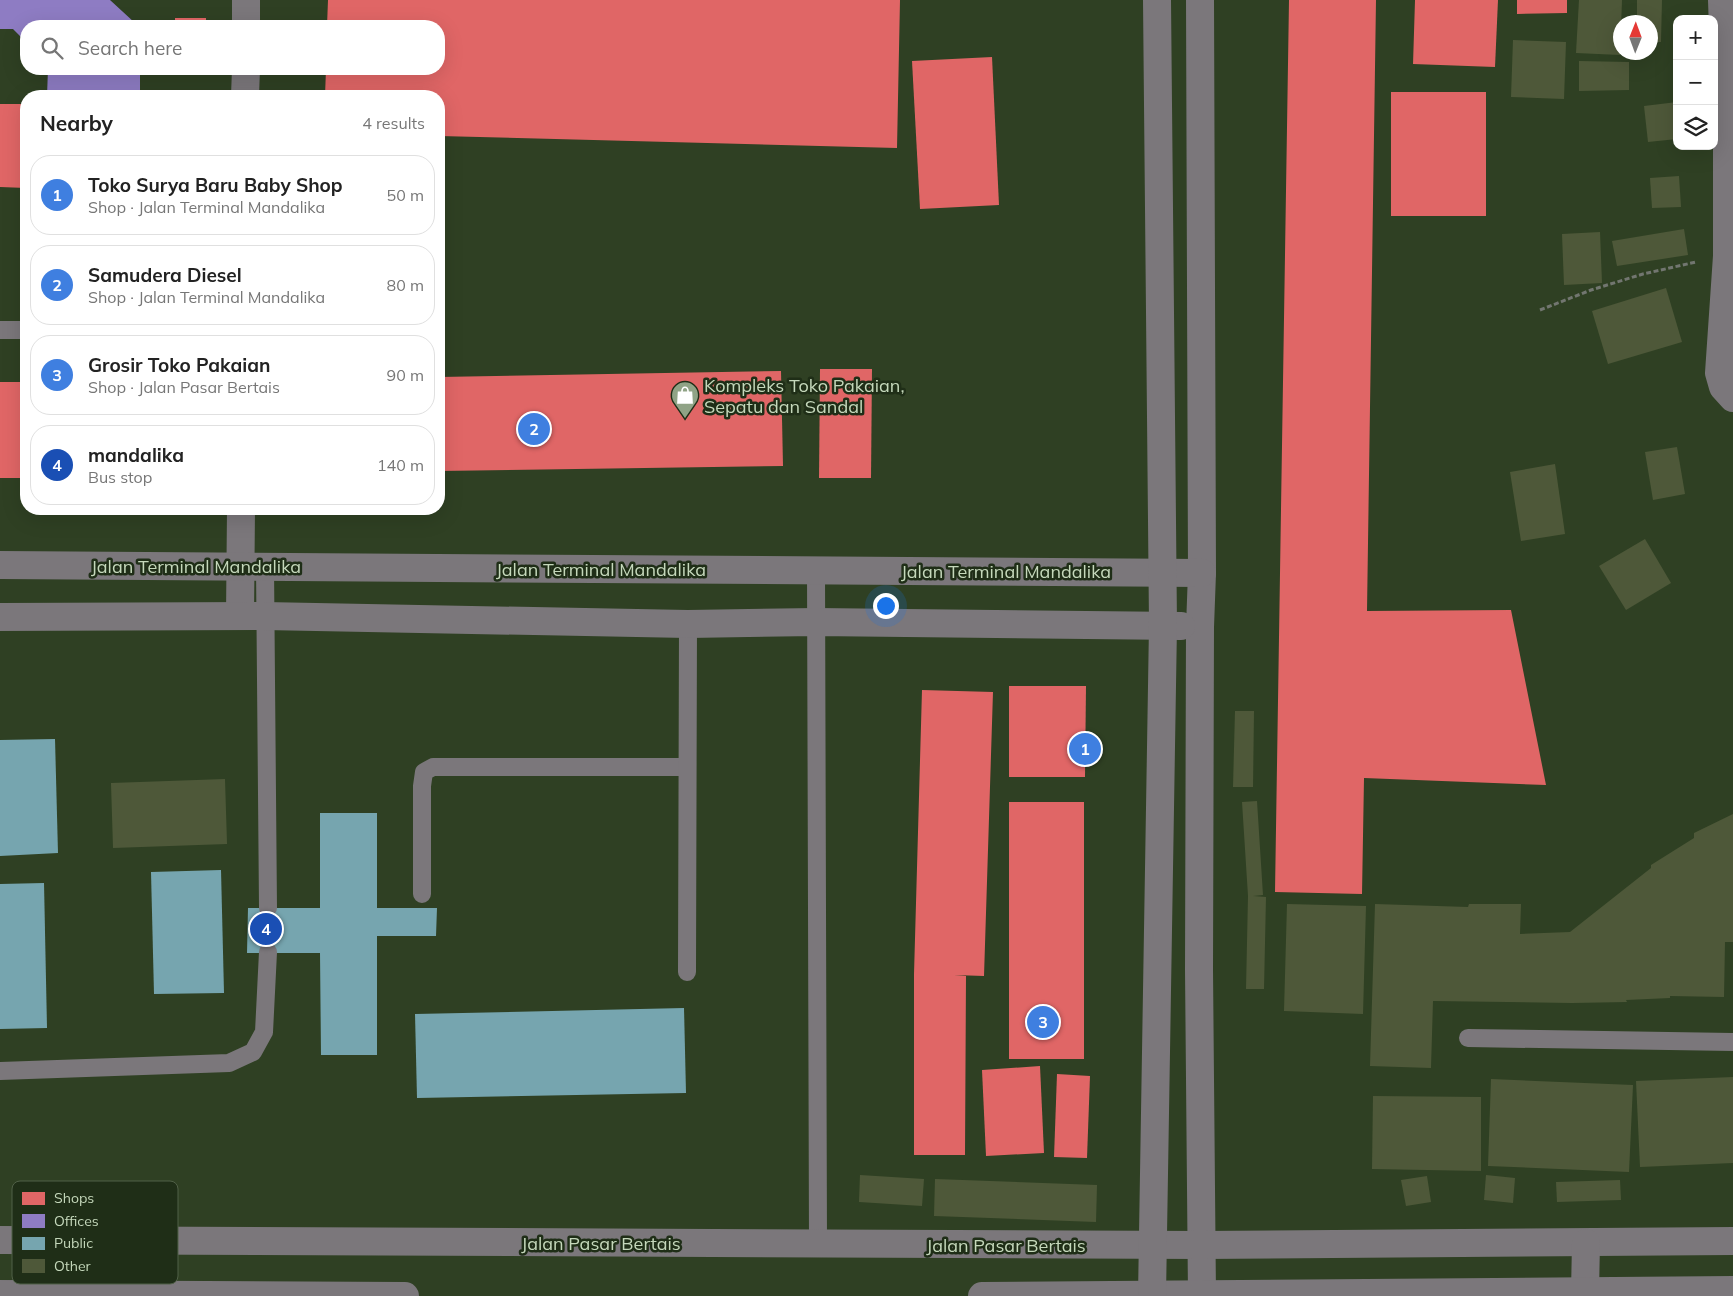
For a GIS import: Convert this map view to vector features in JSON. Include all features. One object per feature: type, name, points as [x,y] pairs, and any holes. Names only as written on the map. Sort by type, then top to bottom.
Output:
[{"type":"street","points":[[246,0],[246,20]]},
{"type":"street","points":[[1152,1295],[1163,626],[1157,0]]},
{"type":"street","points":[[1200,0],[1202,573],[1200,627],[1199,980],[1202,1296]]},
{"type":"street","points":[[1722,0],[1727,148],[1727,256],[1719,373],[1723,387],[1733,398]]},
{"type":"street","points":[[245,90],[246,75]]},
{"type":"street","points":[[242,515],[253,566],[252,616]]},
{"type":"street","name":"Jalan Terminal Mandalika","points":[[0,565],[1202,573]]},
{"type":"street","points":[[0,617],[252,616],[688,624],[816,622],[1200,627]]},
{"type":"street","name":"Jalan Pasar Bertais","points":[[178,1241],[1152,1245],[1733,1241]]},
{"type":"street","points":[[1585,1292],[1586,1242]]},
{"type":"street","points":[[982,1296],[1202,1296],[1733,1290]]},
{"type":"street","points":[[0,1294],[405,1296]]},
{"type":"lane","points":[[0,330],[20,330]]},
{"type":"lane","points":[[816,570],[818,1244]]},
{"type":"lane","points":[[252,616],[268,908]]},
{"type":"lane","points":[[687,972],[688,624]]},
{"type":"lane","points":[[422,894],[422,786],[424,772],[434,767],[688,767]]},
{"type":"lane","points":[[0,1071],[229,1063],[253,1052],[264,1032],[268,952]]},
{"type":"lane","points":[[1468,1038],[1733,1042]]},
{"type":"path","points":[[1540,310],[1591,290],[1643,274],[1727,256]]},
{"type":"building: Shops","points":[[328,0],[900,0],[897,148],[445,136],[445,90],[325,90],[326,75],[445,75],[445,20],[327,20]]},
{"type":"building: Shops","points":[[1289,0],[1376,0],[1367,611],[1511,610],[1546,785],[1364,778],[1362,894],[1275,892]]},
{"type":"building: Shops","points":[[1415,0],[1498,0],[1495,67],[1413,64]]},
{"type":"building: Shops","points":[[1517,0],[1567,0],[1567,13],[1517,14]]},
{"type":"building: Shops","points":[[175,18],[206,18],[206,20],[175,20]]},
{"type":"building: Shops","points":[[992,57],[999,205],[920,209],[912,61]]},
{"type":"building: Shops","points":[[1391,92],[1486,92],[1486,216],[1391,216]]},
{"type":"building: Shops","points":[[0,104],[20,104],[20,188],[0,187]]},
{"type":"building: Shops","points":[[820,369],[872,369],[871,478],[819,478]]},
{"type":"building: Shops","points":[[781,371],[783,466],[445,471],[445,377]]},
{"type":"building: Shops","points":[[0,382],[20,382],[20,478],[0,478]]},
{"type":"building: Shops","points":[[1009,686],[1086,686],[1085,777],[1009,777]]},
{"type":"building: Shops","points":[[922,690],[993,692],[984,976],[954,975],[966,976],[965,1155],[914,1155],[914,974]]},
{"type":"building: Shops","points":[[1009,802],[1084,802],[1084,1059],[1009,1059]]},
{"type":"building: Shops","points":[[1040,1066],[1044,1153],[986,1156],[982,1070]]},
{"type":"building: Shops","points":[[1057,1074],[1090,1076],[1087,1158],[1054,1157]]},
{"type":"building: Offices","points":[[0,0],[110,0],[132,20],[20,20],[20,36],[13,29],[0,29]]},
{"type":"building: Offices","points":[[48,75],[140,75],[140,90],[47,90]]},
{"type":"building: Public","points":[[55,739],[58,853],[0,856],[0,740]]},
{"type":"building: Public","points":[[320,813],[377,813],[377,908],[437,908],[436,936],[377,936],[377,1055],[321,1055],[320,953],[247,953],[248,908],[320,908]]},
{"type":"building: Public","points":[[221,870],[224,993],[154,994],[151,872]]},
{"type":"building: Public","points":[[44,883],[47,1028],[0,1029],[0,884]]},
{"type":"building: Public","points":[[684,1008],[686,1093],[417,1098],[415,1014]]},
{"type":"building: Other","points":[[1579,0],[1622,0],[1621,15],[1613,15],[1613,55],[1576,53]]},
{"type":"building: Other","points":[[1637,0],[1662,0],[1661,42],[1658,42],[1658,15],[1637,15]]},
{"type":"building: Other","points":[[1513,40],[1566,42],[1564,99],[1511,97]]},
{"type":"building: Other","points":[[1579,61],[1629,62],[1629,90],[1579,91]]},
{"type":"building: Other","points":[[1673,102],[1673,139],[1648,142],[1644,106]]},
{"type":"building: Other","points":[[1679,176],[1681,207],[1652,208],[1650,178]]},
{"type":"building: Other","points":[[1684,229],[1688,255],[1617,266],[1612,241]]},
{"type":"building: Other","points":[[1600,232],[1602,283],[1564,285],[1562,234]]},
{"type":"building: Other","points":[[1666,288],[1682,342],[1608,364],[1592,311]]},
{"type":"building: Other","points":[[1677,447],[1685,494],[1653,500],[1645,452]]},
{"type":"building: Other","points":[[1555,464],[1565,534],[1521,541],[1510,472]]},
{"type":"building: Other","points":[[1645,539],[1671,583],[1626,610],[1599,566]]},
{"type":"building: Other","points":[[1235,711],[1254,711],[1253,787],[1233,787]]},
{"type":"building: Other","points":[[225,779],[227,844],[113,848],[111,783]]},
{"type":"building: Other","points":[[1257,801],[1263,895],[1253,896],[1266,897],[1264,989],[1246,989],[1248,896],[1242,802]]},
{"type":"building: Other","points":[[1733,814],[1733,942],[1725,942],[1724,997],[1670,996],[1670,998],[1626,1000],[1627,1002],[1572,1003],[1433,1001],[1431,1068],[1370,1066],[1375,904],[1468,907],[1469,904],[1521,904],[1520,934],[1570,932],[1651,868],[1651,865],[1694,838],[1694,833]]},
{"type":"building: Other","points":[[1287,904],[1366,906],[1363,1014],[1284,1011]]},
{"type":"building: Other","points":[[1733,1077],[1733,1163],[1640,1167],[1636,1081]]},
{"type":"building: Other","points":[[1491,1079],[1633,1085],[1629,1172],[1488,1166]]},
{"type":"building: Other","points":[[1373,1096],[1481,1097],[1481,1171],[1372,1169]]},
{"type":"building: Other","points":[[860,1175],[924,1179],[922,1206],[859,1202]]},
{"type":"building: Other","points":[[1486,1175],[1515,1178],[1513,1203],[1484,1200]]},
{"type":"building: Other","points":[[1427,1176],[1431,1202],[1406,1206],[1401,1180]]},
{"type":"building: Other","points":[[935,1179],[1097,1185],[1096,1222],[934,1216]]},
{"type":"building: Other","points":[[1620,1180],[1621,1200],[1557,1202],[1556,1182]]},
{"type":"place","name":"Kompleks Toko Pakaian, Sepatu dan Sandal","points":[[685,419]]},
{"type":"place","name":"Samudera Diesel","points":[[534,429]]},
{"type":"place","name":"Toko Surya Baru Baby Shop","points":[[1085,749]]},
{"type":"place","name":"mandalika","points":[[266,929]]},
{"type":"place","name":"Grosir Toko Pakaian","points":[[1043,1022]]}]
